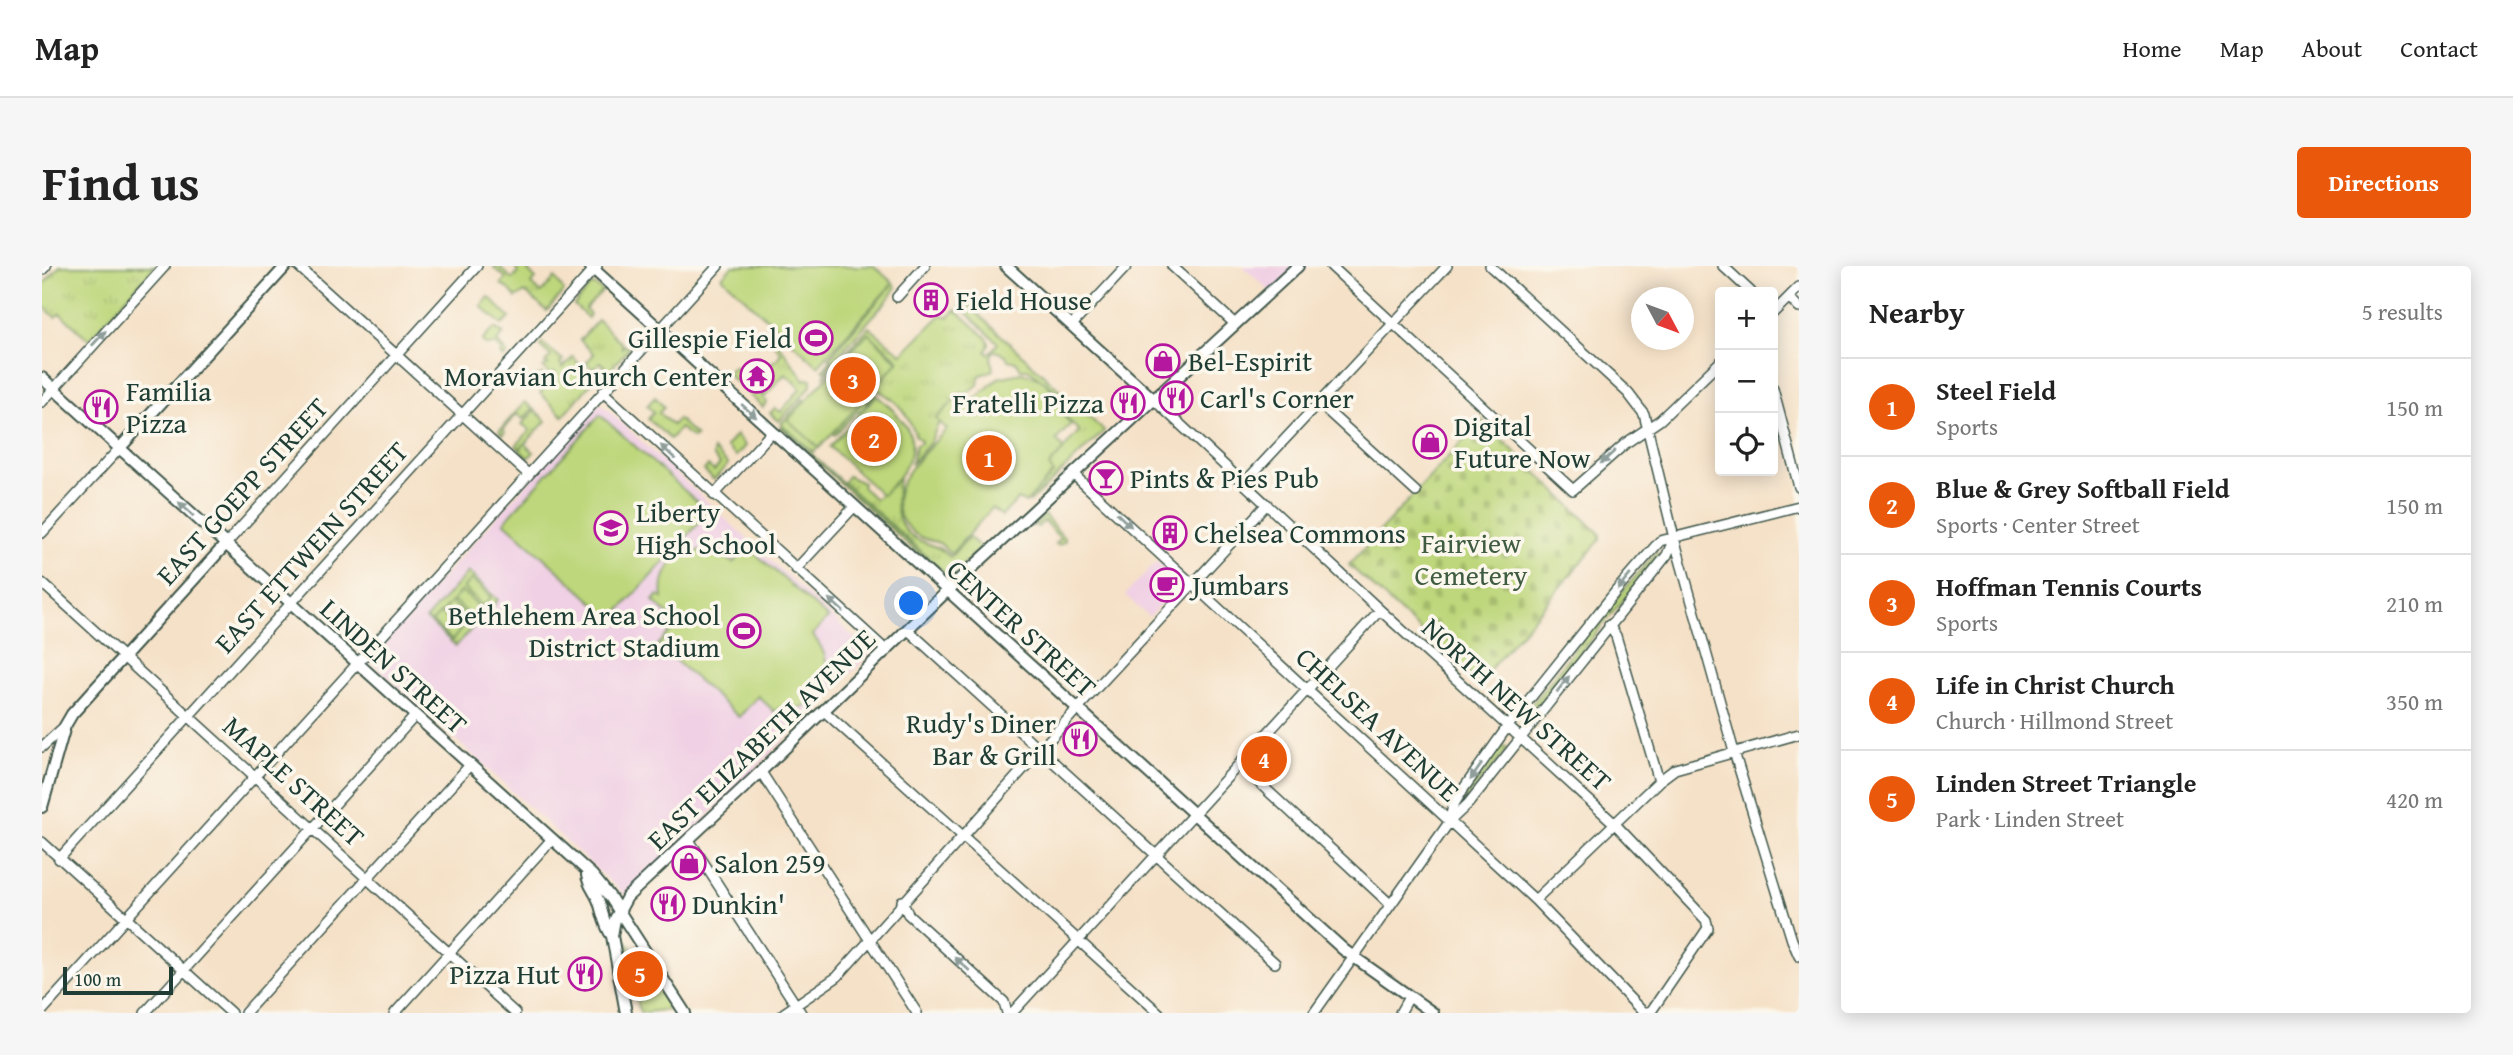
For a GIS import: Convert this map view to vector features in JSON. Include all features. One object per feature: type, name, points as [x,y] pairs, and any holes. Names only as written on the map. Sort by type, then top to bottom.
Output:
[{"type":"main road","points":[[119,449],[286,266]]},
{"type":"main road","name":"NORTH NEW STREET","points":[[1006,266],[1153,399]]},
{"type":"main road","name":"EAST ELIZABETH AVENUE","points":[[618,912],[627,897],[761,772],[947,591],[1298,266]]},
{"type":"main road","name":"CENTER STREET","points":[[594,267],[659,330],[1353,957],[1433,1013]]},
{"type":"main road","name":"LINDEN STREET","points":[[42,379],[587,870],[610,897],[683,1013]]},
{"type":"main road","name":"EAST GOEPP STREET","points":[[65,726],[84,698],[225,545]]},
{"type":"main road","points":[[42,807],[65,726]]},
{"type":"main road","points":[[587,870],[588,881],[598,900],[606,929],[612,936]]},
{"type":"main road","points":[[618,912],[612,936],[626,1013]]},
{"type":"street","points":[[42,270],[46,266]]},
{"type":"street","points":[[42,402],[165,266]]},
{"type":"street","points":[[298,266],[528,474]]},
{"type":"street","name":"EAST GOEPP STREET","points":[[225,545],[477,266]]},
{"type":"street","points":[[42,1011],[718,266]]},
{"type":"street","points":[[897,298],[925,266]]},
{"type":"street","points":[[1072,325],[1127,266]]},
{"type":"street","points":[[1172,266],[1234,324]]},
{"type":"street","points":[[1331,266],[1573,489],[1609,457],[1660,419],[1715,367]]},
{"type":"street","points":[[1244,483],[1447,266]]},
{"type":"street","points":[[1490,266],[1629,393],[1641,409],[1734,752],[1799,956]]},
{"type":"street","points":[[1723,266],[1746,287]]},
{"type":"street","name":"EAST ETTWEIN STREET","points":[[59,859],[594,267]]},
{"type":"street","points":[[1778,307],[1799,287]]},
{"type":"street","points":[[1789,297],[1799,308]]},
{"type":"street","points":[[603,392],[887,650]]},
{"type":"street","name":"NORTH NEW STREET","points":[[1153,399],[1615,824],[1699,911],[1708,928],[1657,1004],[1646,1013]]},
{"type":"street","points":[[1320,404],[1416,492]]},
{"type":"street","points":[[1778,409],[1799,487]]},
{"type":"street","points":[[714,495],[772,432]]},
{"type":"street","points":[[1787,446],[1799,443]]},
{"type":"street","points":[[42,533],[119,449]]},
{"type":"street","name":"CHELSEA AVENUE","points":[[1073,474],[1535,900],[1646,1013]]},
{"type":"street","points":[[784,1013],[799,1009],[836,977],[902,901],[1267,504]]},
{"type":"street","points":[[1450,821],[1453,806],[1508,726],[1660,541],[1799,506]]},
{"type":"street","points":[[796,569],[854,507]]},
{"type":"street","points":[[1314,1013],[1450,821],[1468,804],[1667,555],[1674,538]]},
{"type":"street","name":"MAPLE STREET","points":[[42,583],[515,1013]]},
{"type":"street","points":[[902,901],[908,914],[1004,1002],[1010,1013],[1380,610]]},
{"type":"street","points":[[1609,625],[1616,636],[1659,781]]},
{"type":"street","points":[[908,630],[1275,963]]},
{"type":"street","points":[[824,711],[1159,1013]]},
{"type":"street","points":[[145,1013],[415,716]]},
{"type":"street","name":"EAST GOEPP STREET","points":[[42,747],[65,726]]},
{"type":"street","points":[[1535,900],[1659,781],[1675,769],[1799,734]]},
{"type":"street","points":[[1239,764],[1390,904]]},
{"type":"street","points":[[245,1013],[470,765]]},
{"type":"street","points":[[761,772],[917,1013]]},
{"type":"street","points":[[395,1013],[552,839]]},
{"type":"street","points":[[689,840],[799,1009]]},
{"type":"street","points":[[42,842],[231,1013]]},
{"type":"street","points":[[1400,1013],[1409,996]]},
{"type":"shaded area","points":[[1243,266],[1309,266],[1275,296]]},
{"type":"shaded area","name":"Liberty High School","points":[[600,403],[871,653],[627,897],[368,659]]},
{"type":"shaded area","points":[[1157,561],[1179,583],[1149,617],[1125,595]]},
{"type":"green space","points":[[60,266],[155,266],[89,340],[60,313],[55,317],[42,305],[42,286]]},
{"type":"green space","points":[[495,266],[499,266],[512,279],[518,273],[516,270],[519,266],[532,266],[528,271],[536,279],[531,284],[541,293],[555,278],[564,291],[547,311],[525,292],[516,298],[501,284],[506,278]]},
{"type":"green space","name":"Gillespie Field","points":[[732,266],[874,266],[893,283],[818,366],[722,277]]},
{"type":"green space","points":[[893,283],[896,287],[889,298],[825,371],[823,369],[831,361],[829,358]]},
{"type":"green space","points":[[592,284],[603,291],[585,309],[590,314],[588,318],[574,305]]},
{"type":"green space","points":[[489,297],[510,318],[502,325],[481,306]]},
{"type":"green space","points":[[964,301],[1104,431],[1030,502],[1028,500],[1053,473],[1049,466],[1079,431],[1063,414],[1055,390],[1028,369],[1021,369],[1017,362],[1008,360],[1006,355],[993,350],[993,370],[979,376],[978,385],[965,394],[962,392],[937,419],[939,422],[930,443],[911,464],[916,445],[921,443],[920,439],[916,437],[902,410],[878,390],[861,412],[857,411],[835,435],[832,433],[898,362],[898,359],[868,333],[823,377],[869,327],[902,354],[941,315],[949,317],[956,310],[987,338],[989,344],[986,351],[989,354],[998,343],[960,306]]},
{"type":"green space","points":[[598,320],[623,345],[621,349],[624,346],[630,347],[603,378],[598,374],[605,366],[600,362],[593,369],[586,363],[594,354],[580,340]]},
{"type":"green space","points":[[494,328],[504,333],[497,342],[507,353],[503,358],[500,354],[502,351],[495,345],[486,345],[482,341]]},
{"type":"green space","points":[[767,328],[804,379],[811,379],[811,386],[779,421],[770,413],[775,408],[781,412],[800,389],[785,374],[765,396],[763,392],[774,378],[754,361],[750,364],[754,359],[758,358],[765,367],[781,353],[768,336],[763,338],[761,335]]},
{"type":"green space","points":[[868,333],[898,362],[819,448],[788,420]]},
{"type":"green space","points":[[542,343],[563,360],[560,363],[563,368],[573,357],[594,380],[563,416],[540,393],[545,387],[536,382],[536,375],[539,378],[542,374],[551,381],[557,374],[554,372],[551,375],[543,368],[548,365],[545,363],[551,356],[540,346]]},
{"type":"green space","points":[[735,366],[767,402],[763,407],[741,387],[742,381],[739,385],[726,373]]},
{"type":"green space","points":[[1021,373],[1034,376],[1050,387],[1060,409],[1071,424],[1056,440],[1064,449],[1049,466],[1053,473],[1026,503],[1018,499],[1002,516],[992,508],[951,554],[939,543],[914,533],[902,520],[897,506],[899,492],[914,464],[947,429],[936,419],[962,392],[973,401],[998,378]]},
{"type":"green space","points":[[876,395],[902,420],[912,444],[905,468],[882,495],[830,447]]},
{"type":"green space","points":[[655,397],[664,407],[659,413],[672,425],[678,419],[696,436],[693,438],[680,428],[670,439],[648,419],[654,412],[647,406]]},
{"type":"green space","points":[[803,399],[805,401],[789,420],[818,447],[813,452],[781,424]]},
{"type":"green space","points":[[525,402],[533,409],[523,419],[517,414],[503,429],[505,432],[502,435],[499,431]]},
{"type":"green space","points":[[535,410],[546,421],[525,444],[534,452],[528,458],[520,450],[524,444],[519,449],[516,446],[530,430],[522,424]]},
{"type":"green space","points":[[600,415],[709,512],[612,619],[504,522]]},
{"type":"green space","name":"Fairview Cemetery","points":[[1482,420],[1600,534],[1600,540],[1478,683],[1349,565]]},
{"type":"green space","points":[[781,426],[843,483],[848,476],[863,483],[862,487],[875,499],[899,479],[896,506],[900,522],[912,536],[950,557],[969,537],[981,548],[950,577],[844,483],[945,575],[942,576],[780,428]]},
{"type":"green space","points":[[736,435],[745,446],[736,456],[726,447]]},
{"type":"green space","points":[[713,450],[728,464],[714,480],[704,470],[708,466],[714,471],[720,464],[713,456]]},
{"type":"green space","points":[[1044,515],[1065,539],[1059,545],[1055,544],[1060,538],[1044,521],[1038,527],[1034,526]]},
{"type":"green space","name":"Bethlehem Area School District Stadium","points":[[748,547],[828,618],[812,635],[826,660],[827,674],[817,697],[807,705],[795,709],[779,708],[775,712],[758,696],[739,717],[658,645],[678,623],[653,601],[658,595],[663,598],[663,583],[667,571],[674,561],[684,554],[708,551],[733,563]]},
{"type":"green space","points":[[1657,552],[1659,557],[1527,717],[1525,713],[1596,622]]},
{"type":"green space","points":[[468,572],[498,600],[456,646],[426,619]]},
{"type":"green space","points":[[471,579],[491,597],[483,606],[463,588]]},
{"type":"green space","points":[[461,591],[481,608],[472,617],[453,600]]},
{"type":"green space","points":[[451,602],[470,620],[462,629],[443,611]]},
{"type":"green space","points":[[441,613],[460,631],[452,640],[432,622]]},
{"type":"green space","points":[[1505,746],[1505,752],[1460,807],[1459,803],[1501,747]]},
{"type":"green space","points":[[626,940],[671,1009],[640,1013]]},
{"type":"place","name":"Field House","points":[[931,300]]},
{"type":"place","name":"Gillespie Field","points":[[816,338]]},
{"type":"place","name":"Bel-Espirit","points":[[1163,361]]},
{"type":"place","name":"Moravian Church Center","points":[[757,376]]},
{"type":"place","name":"Hoffman Tennis Courts","points":[[853,380]]},
{"type":"place","name":"Carl's Corner","points":[[1176,398]]},
{"type":"place","name":"Fratelli Pizza","points":[[1128,403]]},
{"type":"place","name":"Familia Pizza","points":[[101,407]]},
{"type":"place","name":"Blue & Grey Softball Field","points":[[874,439]]},
{"type":"place","name":"Digital Future Now","points":[[1430,442]]},
{"type":"place","name":"Steel Field","points":[[989,458]]},
{"type":"place","name":"Pints & Pies Pub","points":[[1106,478]]},
{"type":"place","name":"Liberty High School","points":[[611,528]]},
{"type":"place","name":"Chelsea Commons","points":[[1170,533]]},
{"type":"place","name":"Jumbars","points":[[1167,585]]},
{"type":"place","name":"Bethlehem Area School District Stadium","points":[[744,631]]},
{"type":"place","name":"Rudy's Diner Bar & Grill","points":[[1080,739]]},
{"type":"place","name":"Life in Christ Church","points":[[1264,759]]},
{"type":"place","name":"Salon 259","points":[[689,863]]},
{"type":"place","name":"Dunkin'","points":[[668,904]]},
{"type":"place","name":"Pizza Hut","points":[[585,974]]},
{"type":"place","name":"Linden Street Triangle","points":[[640,974]]}]
